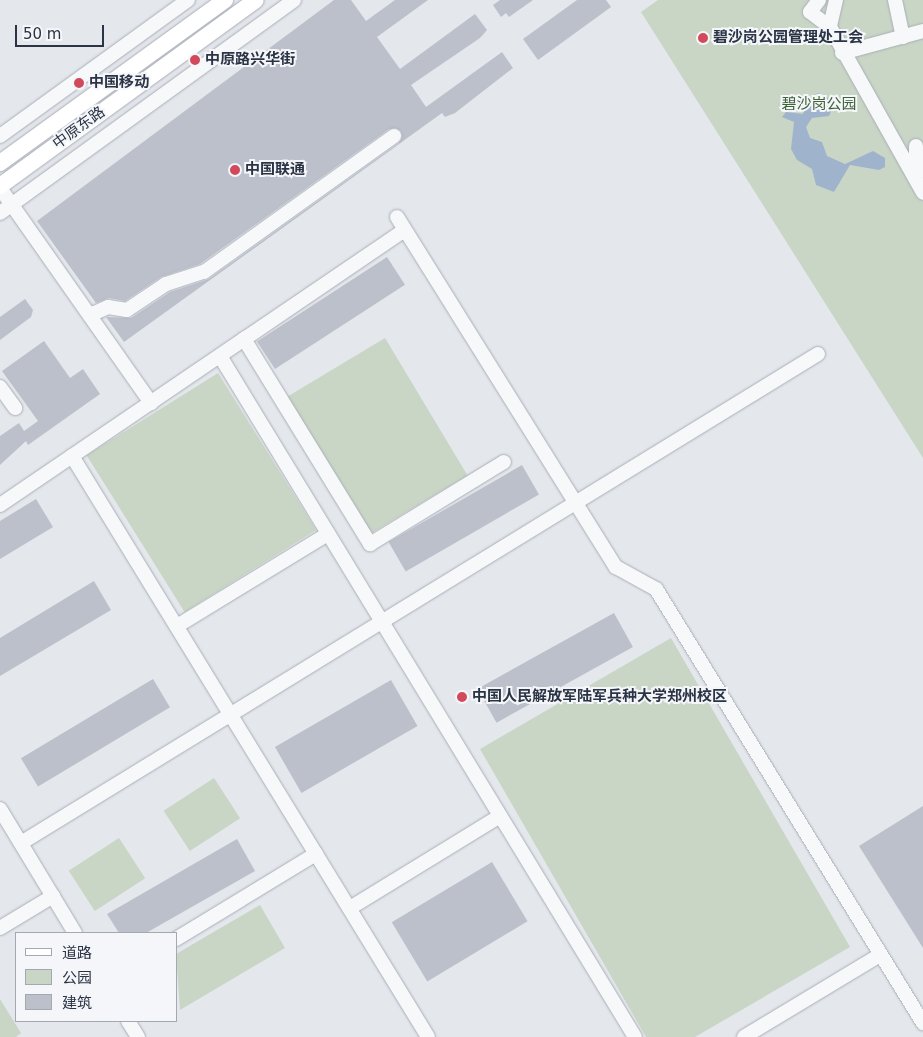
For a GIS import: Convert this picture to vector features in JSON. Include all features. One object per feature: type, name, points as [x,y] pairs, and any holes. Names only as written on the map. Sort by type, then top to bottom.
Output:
[{"type":"main road","name":"中原东路","points":[[0,164],[225,0]]},
{"type":"main road","name":"中原东路","points":[[0,187],[256,0]]},
{"type":"street","points":[[0,136],[188,0]]},
{"type":"street","points":[[6,209],[294,0]]},
{"type":"street","points":[[819,0],[810,12],[830,27],[842,53],[920,188]]},
{"type":"street","points":[[830,27],[836,0]]},
{"type":"street","points":[[895,0],[903,37]]},
{"type":"street","points":[[842,53],[923,31]]},
{"type":"street","points":[[90,315],[108,307],[127,310],[166,284],[204,272],[394,136]]},
{"type":"street","points":[[904,160],[920,141]]},
{"type":"street","points":[[920,141],[920,188]]},
{"type":"street","points":[[0,187],[6,209],[90,315],[151,403]]},
{"type":"street","points":[[397,217],[403,231],[616,567],[656,590],[923,1023]]},
{"type":"street","points":[[0,505],[403,231]]},
{"type":"street","points":[[244,339],[370,544],[504,462]]},
{"type":"street","points":[[21,843],[381,620],[818,354]]},
{"type":"street","points":[[220,356],[635,1037]]},
{"type":"street","points":[[0,387],[15,408]]},
{"type":"street","points":[[72,456],[428,1037]]},
{"type":"street","points":[[177,626],[328,534]]},
{"type":"street","points":[[0,808],[75,932]]},
{"type":"street","points":[[350,908],[500,816]]},
{"type":"street","points":[[178,938],[316,854]]},
{"type":"street","points":[[0,928],[53,896]]},
{"type":"street","points":[[744,1037],[880,955]]},
{"type":"street","points":[[129,1022],[138,1037]]},
{"type":"green space","name":"碧沙岗公园","points":[[658,0],[923,0],[923,458],[641,12]]},
{"type":"green space","points":[[385,338],[467,475],[369,534],[286,397]]},
{"type":"green space","points":[[218,373],[316,530],[185,612],[87,455]]},
{"type":"green space","points":[[671,638],[850,947],[695,1037],[646,1037],[480,749]]},
{"type":"green space","points":[[214,778],[240,818],[190,851],[164,811]]},
{"type":"green space","points":[[119,838],[145,878],[95,911],[69,871]]},
{"type":"green space","points":[[260,905],[285,948],[180,1010],[178,953]]},
{"type":"green space","points":[[0,999],[21,1033],[16,1037],[0,1037]]},
{"type":"water","points":[[818,93],[830,99],[832,109],[829,116],[812,118],[806,127],[810,138],[822,142],[827,156],[845,164],[873,151],[885,158],[885,167],[879,170],[850,165],[834,192],[816,185],[812,169],[797,160],[791,149],[794,122],[782,117],[786,112],[803,114],[809,99]]},
{"type":"building","name":"中国联通","points":[[334,0],[351,0],[366,21],[395,0],[428,0],[377,37],[400,69],[475,14],[487,30],[480,38],[411,85],[426,107],[502,52],[513,68],[455,113],[445,117],[442,113],[124,342],[106,317],[131,318],[170,292],[209,279],[399,143],[401,131],[389,129],[200,264],[161,277],[125,301],[109,298],[96,303],[37,221]]},
{"type":"building","points":[[500,0],[533,0],[509,17],[506,13],[501,17],[493,5]]},
{"type":"building","points":[[577,0],[606,0],[611,7],[538,60],[523,39]]},
{"type":"building","points":[[387,257],[405,285],[275,369],[257,341]]},
{"type":"building","points":[[25,299],[33,310],[31,317],[0,340],[0,317]]},
{"type":"building","points":[[44,341],[70,378],[83,369],[100,394],[28,445],[26,441],[0,465],[0,436],[19,423],[24,431],[38,421],[2,371]]},
{"type":"building","points":[[522,465],[539,494],[406,571],[389,542]]},
{"type":"building","points":[[36,499],[53,527],[0,559],[0,521]]},
{"type":"building","points":[[94,581],[111,610],[0,676],[0,638]]},
{"type":"building","points":[[614,613],[633,647],[496,723],[478,689]]},
{"type":"building","points":[[153,679],[170,707],[38,787],[21,758]]},
{"type":"building","points":[[391,680],[417,726],[301,793],[275,747]]},
{"type":"building","points":[[923,806],[923,948],[859,846]]},
{"type":"building","points":[[237,839],[255,871],[148,932],[118,932],[107,914]]},
{"type":"building","points":[[492,862],[528,921],[427,981],[392,922]]},
{"type":"place","name":"碧沙岗公园管理处工会","points":[[703,38]]},
{"type":"place","name":"中原路兴华街","points":[[195,60]]},
{"type":"place","name":"中国移动","points":[[79,83]]},
{"type":"place","name":"中国联通","points":[[235,170]]},
{"type":"place","name":"中国人民解放军陆军兵种大学郑州校区","points":[[462,697]]}]
